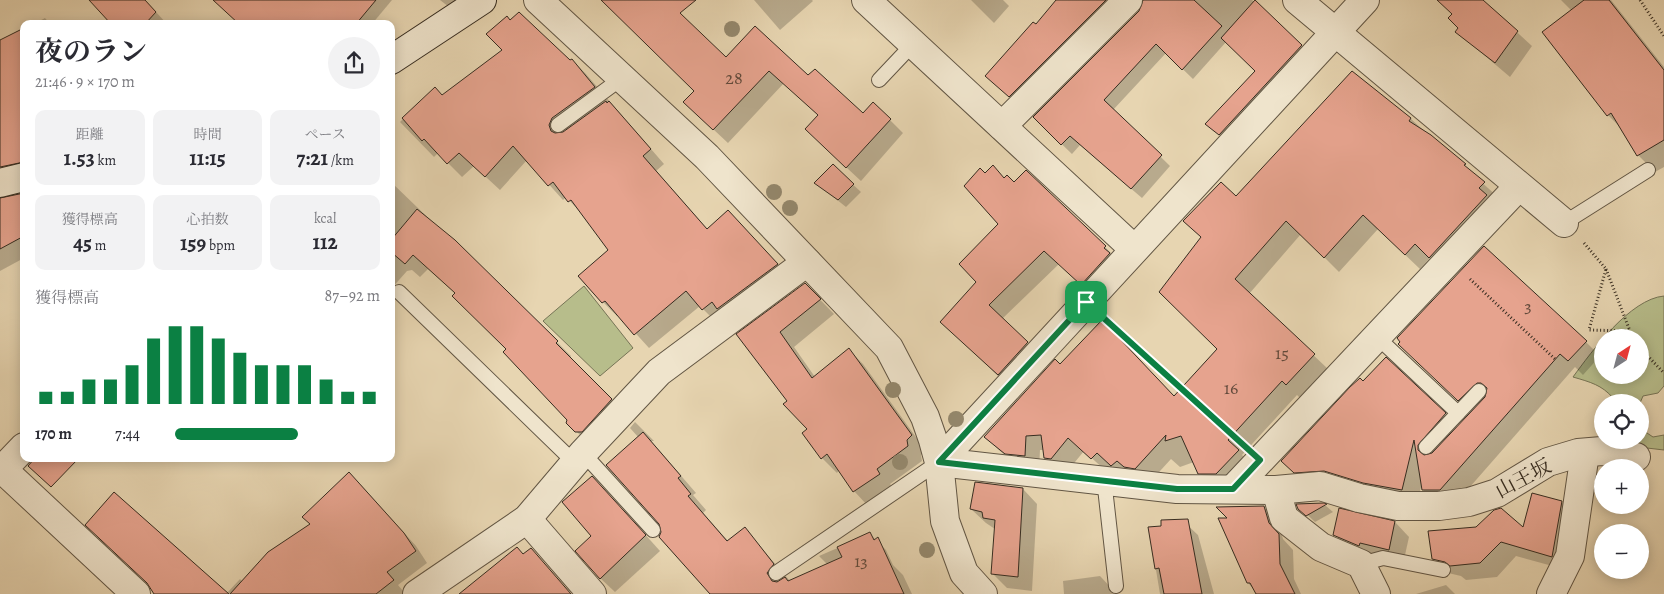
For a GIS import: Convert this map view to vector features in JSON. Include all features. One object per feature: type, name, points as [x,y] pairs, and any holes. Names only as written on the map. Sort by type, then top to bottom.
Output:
[{"type":"street","points":[[395,57],[482,0]]},
{"type":"street","points":[[538,0],[707,157],[889,348],[925,417],[939,462],[945,521],[964,573],[983,594]]},
{"type":"street","points":[[866,0],[1134,249]]},
{"type":"street","points":[[1002,126],[1128,0]]},
{"type":"street","points":[[1297,0],[1336,31],[1518,187],[1564,223]]},
{"type":"street","points":[[939,462],[1365,0]]},
{"type":"street","points":[[0,183],[20,178]]},
{"type":"street","points":[[1233,489],[1518,187]]},
{"type":"street","points":[[417,594],[527,518],[579,458],[659,372],[807,262]]},
{"type":"street","points":[[20,450],[1,469],[136,594]]},
{"type":"street","name":"山王坂","points":[[939,462],[1104,479],[1177,489],[1276,490],[1320,486],[1359,498],[1398,506],[1439,506],[1469,502],[1497,493],[1548,462],[1585,452],[1602,450],[1636,457]]},
{"type":"street","points":[[1551,594],[1570,556],[1585,452]]},
{"type":"street","points":[[1276,490],[1284,518],[1321,548],[1361,564],[1376,594]]},
{"type":"street","points":[[527,518],[592,594]]},
{"type":"lane","points":[[879,80],[913,44]]},
{"type":"lane","points":[[558,125],[622,78]]},
{"type":"lane","points":[[1564,223],[1648,170]]},
{"type":"lane","points":[[400,292],[579,458],[653,530]]},
{"type":"lane","points":[[1376,336],[1458,413]]},
{"type":"lane","points":[[1426,447],[1479,391]]},
{"type":"lane","points":[[776,573],[939,462]]},
{"type":"lane","points":[[1104,479],[1116,586]]},
{"type":"lane","points":[[1361,564],[1383,558],[1443,570]]},
{"type":"path","points":[[1640,0],[1664,36]]},
{"type":"path","points":[[1585,245],[1606,269],[1629,329]]},
{"type":"path","points":[[1594,330],[1589,330],[1606,269]]},
{"type":"path","points":[[1466,276],[1556,360]]},
{"type":"path","points":[[1086,302],[1260,460]]},
{"type":"path","points":[[1649,357],[1664,373]]},
{"type":"green space","points":[[584,286],[633,348],[600,376],[543,321]]},
{"type":"green space","points":[[1664,296],[1664,386],[1658,393],[1649,395],[1609,394],[1594,384],[1649,384],[1649,329],[1612,329],[1638,306],[1651,299]]},
{"type":"green space","points":[[1594,349],[1594,384],[1573,377]]},
{"type":"green space","points":[[1649,434],[1653,437],[1664,435],[1664,450],[1649,448]]},
{"type":"building","points":[[89,0],[145,0],[156,12],[149,20],[107,20]]},
{"type":"building","points":[[213,0],[376,0],[359,20],[235,20]]},
{"type":"building","points":[[601,0],[696,0],[680,13],[726,57],[755,26],[808,75],[815,69],[863,113],[873,102],[891,119],[846,168],[805,129],[818,115],[769,71],[713,130],[683,102],[694,91]]},
{"type":"building","points":[[1056,0],[1106,0],[1009,97],[985,76],[1033,22],[1036,24]]},
{"type":"building","points":[[1143,0],[1194,0],[1222,26],[1182,70],[1156,44],[1104,100],[1162,155],[1131,189],[1070,136],[1061,145],[1033,117],[1139,11]]},
{"type":"building","points":[[1255,0],[1302,45],[1219,135],[1205,124],[1255,71],[1221,38]]},
{"type":"building","points":[[1437,0],[1483,0],[1518,31],[1495,63],[1455,32],[1458,28],[1448,18],[1452,14]]},
{"type":"building","points":[[1584,0],[1609,0],[1664,70],[1664,140],[1637,156],[1611,113],[1607,116],[1542,32]]},
{"type":"building","points":[[519,12],[570,60],[572,59],[595,87],[552,118],[549,125],[551,131],[555,133],[563,132],[606,101],[607,103],[609,101],[651,149],[643,156],[707,229],[728,210],[778,264],[717,309],[712,302],[702,310],[686,291],[634,335],[605,301],[602,303],[578,276],[608,250],[571,200],[568,202],[553,182],[548,186],[513,146],[485,177],[459,153],[447,164],[424,139],[422,141],[402,118],[435,87],[442,95],[502,50],[486,34],[507,16],[510,20]]},
{"type":"building","points":[[20,30],[20,163],[0,167],[0,40]]},
{"type":"building","points":[[1352,71],[1411,118],[1409,121],[1431,135],[1466,164],[1464,165],[1485,182],[1479,188],[1487,195],[1429,258],[1415,244],[1405,255],[1363,215],[1324,258],[1286,221],[1235,279],[1315,354],[1286,385],[1282,381],[1228,440],[1239,450],[1216,474],[1198,474],[1181,436],[1165,441],[1166,435],[1135,469],[1124,467],[1117,461],[1111,466],[1097,453],[1091,459],[1068,438],[1051,459],[1044,458],[1041,435],[1026,436],[1025,456],[1005,454],[984,437],[1055,359],[1060,364],[1102,320],[1174,396],[1217,349],[1159,292],[1201,237],[1183,221],[1221,182],[1236,196]]},
{"type":"building","points":[[833,164],[854,184],[838,200],[814,183]]},
{"type":"building","points":[[993,165],[1004,178],[1007,175],[1014,182],[1026,170],[1106,246],[1104,248],[1110,253],[1081,285],[1044,251],[989,305],[1028,342],[998,375],[940,322],[976,282],[959,264],[998,224],[964,186],[980,168],[985,173]]},
{"type":"building","points":[[20,194],[20,238],[0,249],[0,198]]},
{"type":"building","points":[[417,209],[455,240],[558,341],[556,343],[612,399],[582,432],[575,432],[566,423],[567,420],[503,352],[506,349],[452,296],[455,293],[413,255],[405,264],[395,255],[395,235]]},
{"type":"building","points":[[1484,246],[1587,341],[1568,361],[1560,354],[1440,490],[1422,490],[1414,440],[1402,490],[1363,483],[1324,471],[1294,473],[1281,461],[1350,387],[1360,378],[1363,381],[1386,357],[1446,413],[1418,445],[1418,450],[1424,455],[1432,453],[1485,397],[1487,388],[1481,383],[1477,383],[1458,401],[1398,344],[1400,342],[1397,338]]},
{"type":"building","points":[[805,283],[821,299],[780,332],[812,378],[849,348],[912,435],[907,440],[908,446],[877,469],[880,474],[853,492],[827,454],[821,459],[802,433],[807,429],[783,404],[787,401],[736,334]]},
{"type":"building","points":[[643,432],[681,476],[678,478],[691,494],[688,496],[727,541],[745,527],[774,564],[767,573],[772,581],[777,582],[785,577],[788,581],[842,557],[837,547],[870,532],[874,540],[878,537],[904,594],[710,594],[659,537],[661,532],[659,524],[606,465]]},
{"type":"building","points":[[31,462],[75,462],[51,487],[28,466]]},
{"type":"building","points":[[349,472],[404,533],[416,551],[387,572],[394,580],[376,594],[230,594],[268,552],[310,524],[302,517]]},
{"type":"building","points":[[592,476],[646,535],[600,579],[575,551],[591,536],[562,502]]},
{"type":"building","points":[[975,482],[1023,488],[1018,577],[991,574],[995,520],[983,518],[982,512],[970,509]]},
{"type":"building","points":[[114,492],[229,594],[154,594],[147,583],[85,525]]},
{"type":"building","points":[[1532,493],[1562,501],[1552,557],[1501,542],[1480,563],[1450,566],[1445,562],[1432,559],[1428,531],[1476,527],[1494,510],[1501,508],[1523,527]]},
{"type":"building","points":[[1296,504],[1327,504],[1306,516],[1298,509]]},
{"type":"building","points":[[1264,506],[1269,523],[1279,534],[1280,564],[1295,594],[1256,594],[1250,583],[1247,583],[1218,518],[1227,518],[1216,507]]},
{"type":"building","points":[[1339,508],[1395,521],[1389,550],[1360,543],[1359,546],[1333,535]]},
{"type":"building","points":[[1188,519],[1202,594],[1164,594],[1159,568],[1155,569],[1148,527],[1161,526],[1161,520]]},
{"type":"building","points":[[517,547],[523,554],[531,548],[571,594],[459,594]]},
{"type":"route","points":[[1086,302],[1260,460],[1233,489],[1177,489],[1104,479],[939,462],[1086,302]]}]
